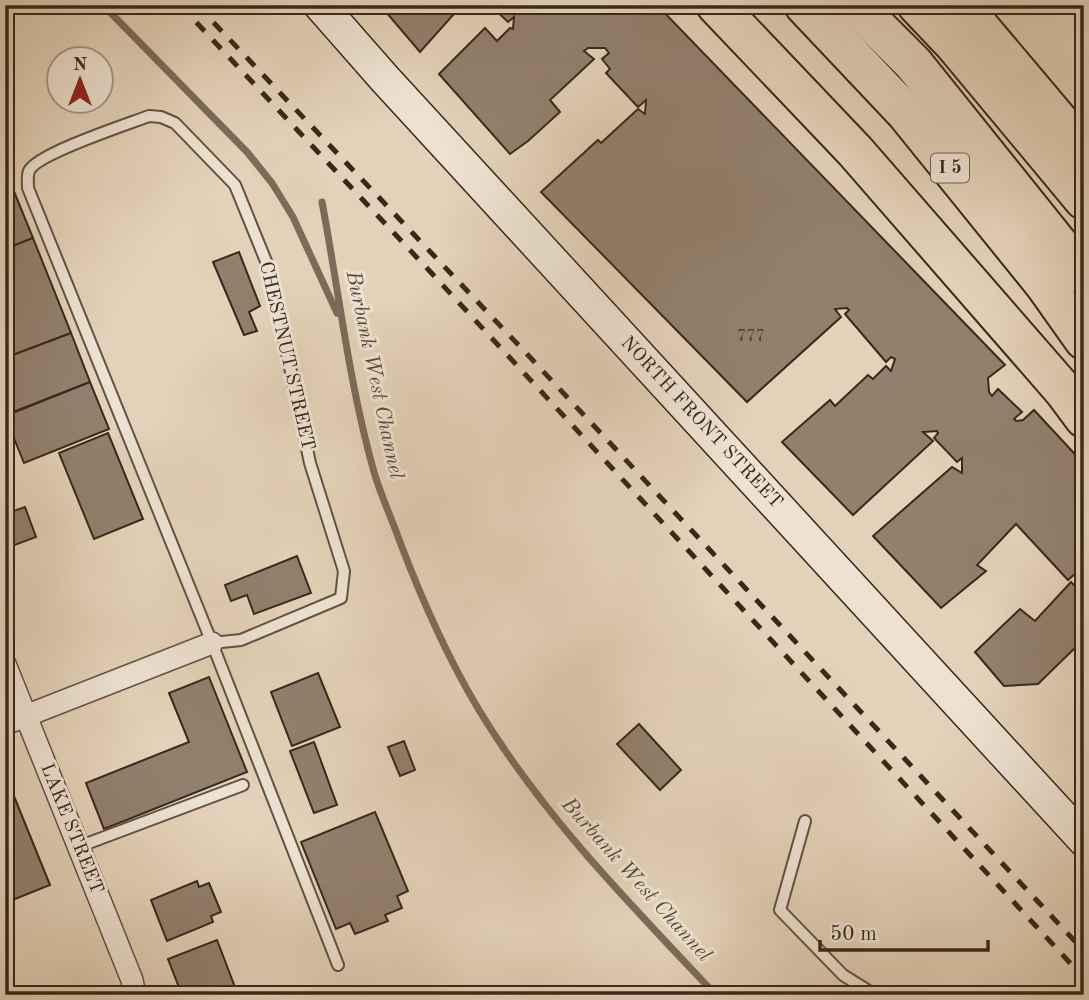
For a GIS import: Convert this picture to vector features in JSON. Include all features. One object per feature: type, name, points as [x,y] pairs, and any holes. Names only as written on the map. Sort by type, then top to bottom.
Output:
[{"type":"highway","points":[[716,5],[855,151],[1064,391],[1084,418]]},
{"type":"highway","name":"I 5","points":[[804,5],[906,113],[1045,285],[1084,340]]},
{"type":"highway","points":[[855,5],[913,63],[1084,276]]},
{"type":"highway","points":[[917,5],[955,46],[1084,200]]},
{"type":"highway","points":[[961,5],[1084,151]]},
{"type":"main road","name":"NORTH FRONT STREET","points":[[320,5],[403,99],[1084,840]]},
{"type":"street","name":"CHESTNUT STREET","points":[[5,724],[212,643]]},
{"type":"street","name":"LAKE STREET","points":[[5,664],[132,980],[135,995]]},
{"type":"lane","name":"CHESTNUT STREET","points":[[149,116],[161,117],[175,123],[235,185],[270,271],[310,463],[344,572],[341,598],[241,640],[212,643],[28,188],[28,172],[33,166],[74,144],[149,116]]},
{"type":"lane","points":[[212,643],[338,965]]},
{"type":"lane","points":[[78,847],[243,785]]},
{"type":"lane","points":[[805,821],[780,910],[843,975],[875,995]]},
{"type":"building","points":[[380,5],[462,5],[420,52]]},
{"type":"building","points":[[490,5],[657,5],[1005,365],[988,378],[992,396],[998,389],[1022,412],[1014,419],[1016,421],[1023,420],[1034,410],[1084,464],[1084,639],[1038,684],[1004,686],[975,652],[1020,609],[1035,621],[1071,582],[1078,589],[1079,575],[1076,573],[1068,580],[1016,524],[977,565],[986,571],[941,608],[873,536],[952,467],[962,473],[962,458],[957,462],[934,438],[937,431],[923,432],[933,441],[853,515],[782,442],[830,400],[835,406],[868,375],[873,379],[886,366],[891,371],[895,359],[891,357],[886,362],[845,314],[849,310],[847,308],[835,309],[841,317],[747,402],[541,192],[598,140],[601,143],[638,109],[645,114],[646,100],[638,107],[606,73],[610,69],[602,59],[609,53],[605,48],[588,48],[584,51],[594,59],[550,100],[560,112],[510,154],[439,74],[485,28],[497,41],[510,28],[513,29],[514,17],[508,22]]},
{"type":"building","points":[[5,169],[13,189],[5,193]]},
{"type":"building","points":[[13,189],[33,238],[5,249],[5,193]]},
{"type":"building","points":[[33,238],[71,333],[5,358],[5,249]]},
{"type":"building","points":[[239,252],[260,306],[249,312],[257,331],[244,335],[213,262]]},
{"type":"building","points":[[71,333],[90,382],[8,414],[5,407],[5,358]]},
{"type":"building","points":[[90,382],[109,429],[24,463],[5,416]]},
{"type":"building","points":[[108,433],[143,519],[94,539],[59,453]]},
{"type":"building","points":[[25,507],[36,537],[12,546],[5,529],[5,514]]},
{"type":"building","points":[[297,556],[311,593],[254,614],[247,595],[231,601],[225,585]]},
{"type":"building","points":[[318,673],[340,727],[292,746],[271,692]]},
{"type":"building","points":[[209,677],[247,772],[104,829],[86,783],[189,742],[169,693]]},
{"type":"building","points":[[639,724],[681,770],[660,790],[617,744]]},
{"type":"building","points":[[404,741],[415,770],[400,776],[388,747]]},
{"type":"building","points":[[314,742],[337,805],[314,813],[290,751]]},
{"type":"building","points":[[5,774],[50,885],[5,903]]},
{"type":"building","points":[[375,812],[408,891],[397,896],[402,908],[385,915],[388,921],[355,934],[350,923],[336,929],[301,842]]},
{"type":"building","points":[[197,881],[199,887],[209,883],[221,912],[211,916],[213,922],[167,941],[151,900]]},
{"type":"building","points":[[217,940],[238,995],[182,995],[168,959]]},
{"type":"waterway","points":[[103,5],[247,152],[272,183],[293,217],[337,313]]},
{"type":"waterway","name":"Burbank West Channel","points":[[322,202],[351,372],[374,472],[417,585],[446,649],[479,710],[531,787],[590,858],[716,995]]},
{"type":"railway","points":[[180,5],[1084,978]]},
{"type":"railway","points":[[197,5],[1084,951]]}]
